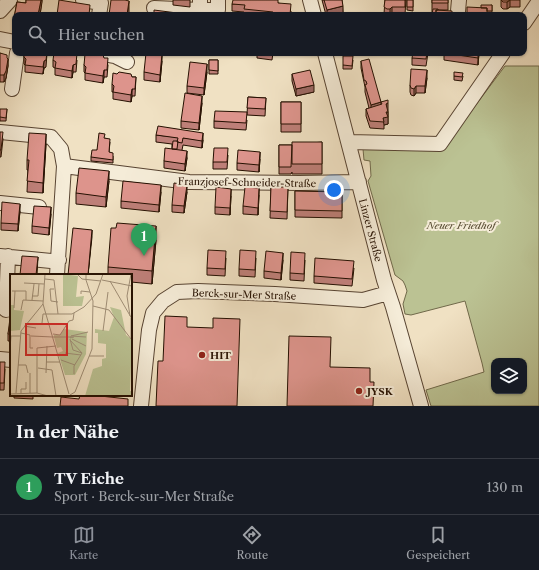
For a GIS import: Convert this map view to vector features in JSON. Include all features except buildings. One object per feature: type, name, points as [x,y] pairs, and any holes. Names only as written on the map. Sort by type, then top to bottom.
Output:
[{"type":"street","points":[[0,11],[10,0]]},
{"type":"street","points":[[83,0],[101,3],[100,12]]},
{"type":"street","points":[[154,8],[200,5],[218,10],[218,0]]},
{"type":"street","points":[[310,0],[313,12]]},
{"type":"street","points":[[527,18],[539,1]]},
{"type":"street","points":[[0,39],[12,41]]},
{"type":"street","points":[[12,89],[17,56]]},
{"type":"street","points":[[116,56],[127,62]]},
{"type":"street","name":"Linzer Straße","points":[[326,56],[388,293],[421,406]]},
{"type":"street","points":[[349,142],[440,144],[501,56]]},
{"type":"street","points":[[0,132],[51,137],[61,149],[64,166],[57,274]]},
{"type":"street","name":"Franzjosef-Schneider-Straße","points":[[64,166],[189,182],[359,182]]},
{"type":"street","points":[[0,203],[39,207]]},
{"type":"street","points":[[6,310],[4,256],[51,261],[59,260]]},
{"type":"street","name":"Berck-sur-Mer Straße","points":[[141,406],[149,330],[153,313],[163,301],[176,292],[198,291],[260,293],[363,300],[388,293]]},
{"type":"street","points":[[0,359],[10,360]]},
{"type":"green space","name":"Neuer Friedhof","points":[[505,66],[539,66],[539,406],[431,406],[426,390],[484,372],[482,363],[465,301],[411,315],[405,314],[403,304],[407,291],[403,281],[395,275],[368,181],[371,176],[370,161],[364,160],[363,149],[442,150]]},
{"type":"place","name":"TV Eiche","points":[[144,256]]},
{"type":"place","name":"HIT","points":[[202,355]]},
{"type":"place","name":"JYSK","points":[[359,391]]}]
